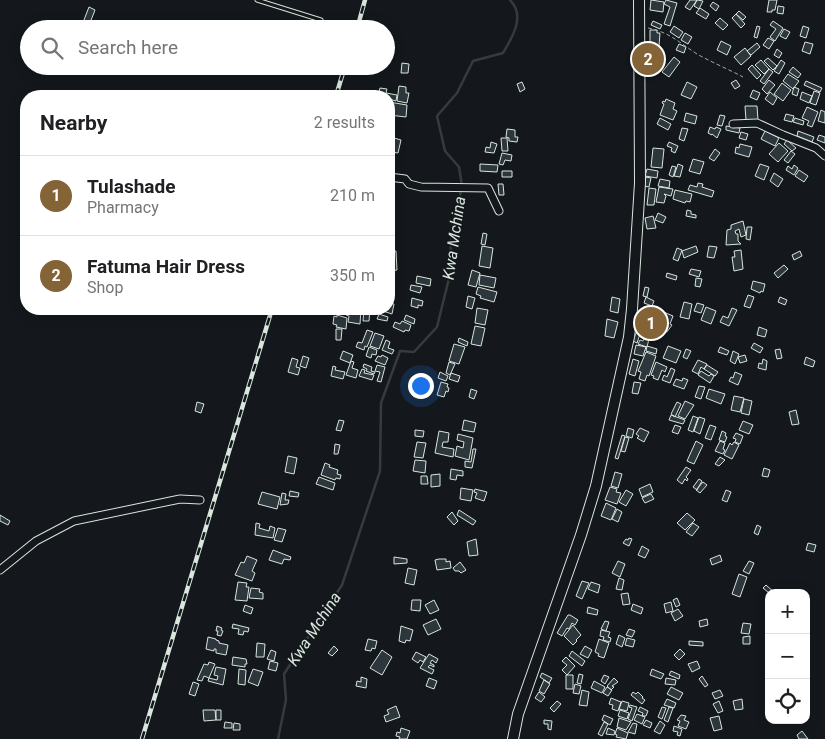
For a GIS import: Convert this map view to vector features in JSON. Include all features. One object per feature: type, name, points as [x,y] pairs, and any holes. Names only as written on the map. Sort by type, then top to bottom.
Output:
[{"type":"street","points":[[513,739],[518,714],[582,535],[596,486],[629,337],[640,183],[640,0]]},
{"type":"street","points":[[733,124],[757,123],[783,136],[816,148],[825,156]]},
{"type":"street","points":[[395,178],[405,179],[409,184],[421,187],[488,188],[498,211]]},
{"type":"street","points":[[0,570],[36,541],[74,521],[180,499],[200,500]]},
{"type":"lane","points":[[257,0],[320,20]]},
{"type":"path","points":[[640,27],[658,30],[681,41],[696,53],[743,76]]},
{"type":"building","points":[[651,0],[664,2],[663,12],[650,10]]},
{"type":"building","points":[[666,0],[677,3],[670,26],[664,24],[670,7],[664,4]]},
{"type":"building","points":[[690,0],[697,0],[690,10],[685,7]]},
{"type":"building","points":[[697,0],[703,1],[699,9],[694,6]]},
{"type":"building","points":[[769,0],[777,0],[775,10],[772,10],[772,12],[767,12]]},
{"type":"building","points":[[713,2],[719,6],[716,11],[710,6]]},
{"type":"building","points":[[778,6],[784,7],[783,14],[777,13]]},
{"type":"building","points":[[89,7],[95,10],[91,20],[84,20]]},
{"type":"building","points":[[700,8],[709,14],[706,19],[696,13]]},
{"type":"building","points":[[739,11],[746,17],[743,20],[736,14]]},
{"type":"building","points":[[736,14],[745,24],[741,28],[732,18]]},
{"type":"building","points":[[720,18],[728,25],[723,30],[715,23]]},
{"type":"building","points":[[653,21],[662,25],[660,29],[651,25]]},
{"type":"building","points":[[773,21],[783,28],[775,41],[770,37],[776,29],[770,25]]},
{"type":"building","points":[[674,26],[683,32],[679,38],[670,32]]},
{"type":"building","points":[[757,26],[760,27],[757,38],[754,37]]},
{"type":"building","points":[[803,26],[809,28],[806,38],[800,36]]},
{"type":"building","points":[[784,29],[790,32],[786,39],[780,36]]},
{"type":"building","points":[[650,30],[657,30],[657,33],[660,33],[659,46],[650,45]]},
{"type":"building","points":[[685,33],[692,37],[688,44],[681,40]]},
{"type":"building","points":[[768,38],[774,41],[769,49],[763,45]]},
{"type":"building","points":[[721,41],[731,46],[727,55],[717,50]]},
{"type":"building","points":[[805,42],[813,44],[810,54],[802,51]]},
{"type":"building","points":[[757,43],[760,47],[751,55],[747,51]]},
{"type":"building","points":[[679,44],[686,47],[684,53],[676,50]]},
{"type":"building","points":[[651,47],[660,49],[654,74],[645,72]]},
{"type":"building","points":[[745,48],[751,56],[741,65],[734,57]]},
{"type":"building","points":[[777,49],[782,53],[779,58],[774,55]]},
{"type":"building","points":[[674,57],[680,62],[669,77],[662,72]]},
{"type":"building","points":[[768,58],[777,66],[773,70],[764,61]]},
{"type":"building","points":[[761,60],[769,69],[764,74],[755,65]]},
{"type":"building","points":[[781,60],[785,63],[779,74],[774,71]]},
{"type":"building","points":[[402,63],[409,64],[408,73],[401,73]]},
{"type":"building","points":[[752,65],[761,75],[757,79],[748,69]]},
{"type":"building","points":[[793,67],[801,74],[798,78],[789,72]]},
{"type":"building","points":[[769,69],[773,72],[764,84],[760,81]]},
{"type":"building","points":[[788,74],[799,81],[793,89],[783,81]]},
{"type":"building","points":[[736,80],[740,86],[735,89],[731,83]]},
{"type":"building","points":[[769,80],[775,85],[767,94],[762,89]]},
{"type":"building","points":[[806,81],[822,88],[820,92],[804,85]]},
{"type":"building","points":[[522,82],[525,89],[520,92],[517,84]]},
{"type":"building","points":[[687,82],[697,87],[691,99],[681,95]]},
{"type":"building","points":[[782,83],[791,90],[783,101],[774,94]]},
{"type":"building","points":[[399,86],[406,87],[406,93],[409,93],[407,103],[397,101]]},
{"type":"building","points":[[794,87],[799,89],[797,96],[792,94]]},
{"type":"building","points":[[753,90],[760,93],[757,100],[750,97]]},
{"type":"building","points":[[814,91],[820,93],[816,105],[810,103]]},
{"type":"building","points":[[770,92],[777,98],[773,105],[765,99]]},
{"type":"building","points":[[802,92],[812,96],[809,103],[800,99]]},
{"type":"building","points":[[666,99],[675,103],[673,109],[677,111],[673,120],[660,115],[664,104],[662,103]]},
{"type":"building","points":[[395,103],[407,105],[406,117],[395,116]]},
{"type":"building","points":[[745,106],[757,106],[758,120],[746,120]]},
{"type":"building","points":[[807,107],[818,112],[812,127],[807,125],[809,121],[802,118]]},
{"type":"building","points":[[821,110],[825,112],[825,123],[818,121]]},
{"type":"building","points":[[686,113],[697,116],[695,124],[684,121]]},
{"type":"building","points":[[786,114],[794,116],[792,122],[784,120]]},
{"type":"building","points":[[720,115],[725,116],[722,126],[717,125]]},
{"type":"building","points":[[660,118],[671,124],[668,130],[657,124]]},
{"type":"building","points":[[795,118],[804,121],[803,125],[793,122]]},
{"type":"building","points":[[726,126],[740,128],[739,133],[726,130]]},
{"type":"building","points":[[710,127],[721,129],[717,138],[708,133]]},
{"type":"building","points":[[682,128],[688,129],[684,141],[679,139]]},
{"type":"building","points":[[507,129],[515,130],[515,137],[518,137],[517,142],[509,141],[509,138],[506,137]]},
{"type":"building","points":[[765,131],[779,138],[775,146],[761,139]]},
{"type":"building","points":[[798,131],[814,137],[812,142],[797,136]]},
{"type":"building","points":[[741,132],[748,134],[746,140],[739,138]]},
{"type":"building","points":[[819,135],[825,137],[825,143],[817,140]]},
{"type":"building","points":[[395,138],[401,140],[398,153],[395,153]]},
{"type":"building","points":[[501,138],[507,138],[508,151],[502,151]]},
{"type":"building","points":[[787,140],[796,148],[792,151],[784,144]]},
{"type":"building","points":[[491,142],[497,144],[494,153],[485,152],[486,147],[490,148]]},
{"type":"building","points":[[669,142],[678,146],[675,153],[671,151],[672,148],[667,146]]},
{"type":"building","points":[[779,143],[788,151],[778,162],[769,154]]},
{"type":"building","points":[[740,144],[752,147],[749,157],[735,153],[736,147],[739,148]]},
{"type":"building","points":[[653,148],[664,149],[662,168],[651,167]]},
{"type":"building","points":[[715,149],[720,153],[714,161],[709,158]]},
{"type":"building","points":[[791,151],[795,154],[788,163],[784,160]]},
{"type":"building","points":[[502,153],[512,155],[511,161],[505,160],[503,165],[499,164]]},
{"type":"building","points":[[693,159],[704,162],[700,174],[689,171]]},
{"type":"building","points":[[480,164],[498,165],[497,172],[480,171]]},
{"type":"building","points":[[678,164],[683,166],[680,177],[674,176]]},
{"type":"building","points":[[760,164],[769,167],[764,180],[755,176]]},
{"type":"building","points":[[794,165],[798,168],[794,175],[786,170],[788,166],[792,169]]},
{"type":"building","points":[[672,166],[676,167],[673,177],[669,175]]},
{"type":"building","points":[[647,169],[658,171],[657,178],[645,176]]},
{"type":"building","points":[[799,170],[808,176],[804,182],[795,176]]},
{"type":"building","points":[[502,171],[512,171],[512,177],[502,177]]},
{"type":"building","points":[[774,173],[783,179],[778,187],[770,181]]},
{"type":"building","points":[[646,177],[651,178],[649,187],[644,186]]},
{"type":"building","points":[[660,179],[670,181],[669,188],[658,186]]},
{"type":"building","points":[[698,183],[703,184],[702,187],[714,191],[712,197],[688,190],[690,185],[697,187]]},
{"type":"building","points":[[498,184],[503,184],[504,195],[499,195]]},
{"type":"building","points":[[659,187],[673,189],[671,196],[664,194],[666,196],[664,203],[656,202]]},
{"type":"building","points":[[649,188],[656,189],[654,205],[647,205]]},
{"type":"building","points":[[675,190],[692,194],[690,202],[686,201],[685,203],[673,199]]},
{"type":"building","points":[[687,210],[691,211],[691,214],[696,215],[696,218],[686,216]]},
{"type":"building","points":[[658,213],[666,217],[663,223],[655,220]]},
{"type":"building","points":[[653,216],[656,228],[647,229],[645,218]]},
{"type":"building","points":[[743,221],[746,235],[741,237],[739,229],[735,231],[741,244],[726,245],[727,230],[731,229],[731,225]]},
{"type":"building","points":[[747,227],[752,227],[750,240],[746,239]]},
{"type":"building","points":[[483,233],[487,234],[485,245],[481,244]]},
{"type":"building","points":[[482,246],[493,248],[490,268],[479,266]]},
{"type":"building","points":[[696,246],[698,252],[684,258],[682,251]]},
{"type":"building","points":[[709,246],[717,247],[714,258],[707,257]]},
{"type":"building","points":[[677,248],[682,250],[678,261],[673,259]]},
{"type":"building","points":[[741,250],[743,269],[734,271],[732,257],[735,257],[734,251]]},
{"type":"building","points":[[395,251],[396,251],[397,270],[395,270]]},
{"type":"building","points":[[800,251],[802,256],[794,260],[792,255]]},
{"type":"building","points":[[784,265],[788,269],[778,278],[774,273]]},
{"type":"building","points":[[691,269],[701,271],[699,277],[689,274]]},
{"type":"building","points":[[472,270],[480,273],[476,287],[468,285]]},
{"type":"building","points":[[667,273],[677,276],[676,280],[666,277]]},
{"type":"building","points":[[480,275],[496,278],[494,288],[479,285]]},
{"type":"building","points":[[417,276],[431,279],[430,286],[416,283]]},
{"type":"building","points":[[696,278],[702,279],[700,287],[695,286]]},
{"type":"building","points":[[753,281],[765,284],[763,292],[761,291],[760,293],[751,289]]},
{"type":"building","points":[[411,285],[422,287],[420,293],[410,290]]},
{"type":"building","points":[[478,287],[497,292],[494,302],[480,298],[481,296],[476,294]]},
{"type":"building","points":[[645,287],[649,288],[647,297],[643,296]]},
{"type":"building","points":[[748,295],[754,297],[750,308],[744,306]]},
{"type":"building","points":[[468,296],[475,298],[472,309],[466,307]]},
{"type":"building","points":[[612,297],[620,299],[618,313],[610,311]]},
{"type":"building","points":[[646,297],[654,301],[652,306],[644,303]]},
{"type":"building","points":[[780,297],[787,300],[785,305],[778,302]]},
{"type":"building","points":[[412,298],[423,301],[422,306],[418,305],[418,308],[411,306]]},
{"type":"building","points":[[684,302],[692,304],[689,319],[680,317]]},
{"type":"building","points":[[697,303],[704,305],[701,313],[694,311]]},
{"type":"building","points":[[706,307],[716,311],[711,324],[701,320]]},
{"type":"building","points":[[477,308],[488,310],[485,325],[475,323]]},
{"type":"building","points":[[732,308],[737,310],[729,326],[720,322],[723,316],[728,318]]},
{"type":"building","points":[[644,311],[653,315],[651,321],[658,324],[656,329],[640,322]]},
{"type":"building","points":[[661,311],[673,316],[670,324],[672,325],[667,332],[657,328],[660,322],[657,321]]},
{"type":"building","points":[[337,315],[347,318],[346,329],[336,327],[337,325],[333,324],[334,316],[337,317]]},
{"type":"building","points":[[346,315],[361,315],[360,324],[348,322],[349,316]]},
{"type":"building","points":[[364,315],[370,315],[369,321],[363,321]]},
{"type":"building","points":[[379,315],[388,317],[387,321],[377,319]]},
{"type":"building","points":[[406,315],[415,319],[414,324],[404,320]]},
{"type":"building","points":[[607,319],[618,322],[614,338],[605,336]]},
{"type":"building","points":[[402,321],[411,325],[409,331],[405,330],[404,332],[393,327],[395,322],[400,324]]},
{"type":"building","points":[[475,326],[485,328],[481,346],[471,344]]},
{"type":"building","points":[[759,327],[767,330],[765,337],[757,335]]},
{"type":"building","points":[[336,329],[342,329],[341,340],[336,340]]},
{"type":"building","points":[[367,330],[373,332],[367,347],[365,346],[364,350],[356,347],[358,342],[362,343]]},
{"type":"building","points":[[375,333],[384,336],[379,349],[370,346]]},
{"type":"building","points":[[636,333],[640,334],[637,343],[633,341]]},
{"type":"building","points":[[645,337],[649,339],[647,347],[638,344]]},
{"type":"building","points":[[459,338],[468,342],[467,346],[458,342]]},
{"type":"building","points":[[386,340],[390,342],[388,348],[394,350],[392,354],[382,350]]},
{"type":"building","points":[[754,343],[763,348],[760,353],[751,348]]},
{"type":"building","points":[[454,344],[465,347],[459,364],[449,361]]},
{"type":"building","points":[[636,345],[646,347],[643,356],[634,354]]},
{"type":"building","points":[[647,346],[657,349],[656,354],[646,351]]},
{"type":"building","points":[[668,346],[681,351],[676,363],[663,358]]},
{"type":"building","points":[[369,347],[377,350],[376,355],[372,354],[371,358],[366,356]]},
{"type":"building","points":[[720,347],[729,351],[727,355],[718,352]]},
{"type":"building","points":[[686,349],[691,351],[687,359],[683,357]]},
{"type":"building","points":[[780,349],[782,358],[777,359],[775,350]]},
{"type":"building","points":[[343,351],[353,355],[350,363],[340,359]]},
{"type":"building","points":[[733,351],[739,354],[735,364],[730,361]]},
{"type":"building","points":[[646,352],[656,356],[649,376],[647,375],[645,381],[639,379],[641,372],[638,371]]},
{"type":"building","points":[[382,355],[388,358],[385,365],[375,361],[378,356],[381,357]]},
{"type":"building","points":[[745,355],[747,361],[740,363],[738,357]]},
{"type":"building","points":[[303,356],[309,358],[306,368],[300,366]]},
{"type":"building","points":[[806,357],[815,361],[813,367],[804,364]]},
{"type":"building","points":[[292,358],[298,360],[296,367],[300,368],[298,375],[288,372]]},
{"type":"building","points":[[633,359],[639,361],[635,376],[629,374]]},
{"type":"building","points":[[763,359],[767,361],[766,370],[758,368],[759,363],[762,364]]},
{"type":"building","points":[[698,360],[707,364],[704,369],[701,367],[698,374],[692,371]]},
{"type":"building","points":[[351,361],[354,362],[352,368],[358,370],[356,378],[346,375]]},
{"type":"building","points":[[449,362],[455,364],[450,375],[446,373]]},
{"type":"building","points":[[656,362],[667,367],[665,372],[662,370],[658,380],[651,375]]},
{"type":"building","points":[[364,364],[372,367],[371,371],[375,372],[374,374],[366,371],[367,369],[363,367]]},
{"type":"building","points":[[377,365],[385,367],[381,382],[377,381],[380,372],[375,371]]},
{"type":"building","points":[[707,365],[718,372],[715,376],[704,369]]},
{"type":"building","points":[[333,366],[336,367],[335,370],[345,372],[343,379],[331,376]]},
{"type":"building","points":[[671,368],[675,370],[670,383],[662,380],[664,375],[667,377]]},
{"type":"building","points":[[362,369],[365,370],[364,373],[374,375],[372,380],[359,376]]},
{"type":"building","points":[[701,371],[709,376],[711,374],[714,376],[710,383],[698,375]]},
{"type":"building","points":[[440,372],[448,376],[446,381],[438,378]]},
{"type":"building","points":[[735,372],[742,375],[738,385],[729,381],[731,377],[733,378]]},
{"type":"building","points":[[451,373],[460,376],[458,382],[449,379]]},
{"type":"building","points":[[683,378],[688,380],[684,389],[673,385],[676,379],[682,381]]},
{"type":"building","points":[[441,382],[448,384],[447,387],[449,388],[444,397],[437,395]]},
{"type":"building","points":[[634,382],[641,383],[638,394],[632,393]]},
{"type":"building","points":[[699,386],[705,387],[701,399],[695,397]]},
{"type":"building","points":[[471,389],[477,391],[474,399],[469,397]]},
{"type":"building","points":[[709,389],[725,394],[721,404],[706,398]]},
{"type":"building","points":[[734,396],[744,398],[740,412],[731,410]]},
{"type":"building","points":[[744,399],[752,401],[749,415],[741,413]]},
{"type":"building","points":[[685,401],[694,405],[685,419],[678,416]]},
{"type":"building","points":[[197,402],[204,404],[201,413],[195,411]]},
{"type":"building","points":[[677,402],[681,404],[675,417],[671,414]]},
{"type":"building","points":[[796,410],[799,424],[792,425],[789,412]]},
{"type":"building","points":[[671,415],[685,420],[683,424],[669,420]]},
{"type":"building","points":[[693,416],[698,418],[693,432],[688,430]]},
{"type":"building","points":[[699,417],[705,419],[700,434],[694,431]]},
{"type":"building","points":[[339,420],[344,421],[341,431],[336,430]]},
{"type":"building","points":[[464,420],[476,423],[474,432],[462,430]]},
{"type":"building","points":[[743,421],[753,425],[749,434],[739,430]]},
{"type":"building","points":[[675,425],[681,427],[678,434],[672,432]]},
{"type":"building","points":[[710,425],[716,427],[711,440],[705,438]]},
{"type":"building","points":[[628,428],[634,430],[632,438],[626,436]]},
{"type":"building","points":[[640,428],[649,432],[644,442],[637,438],[639,436],[636,434]]},
{"type":"building","points":[[415,430],[424,431],[423,437],[415,436]]},
{"type":"building","points":[[439,431],[449,433],[448,442],[443,442],[442,447],[454,449],[453,457],[435,453]]},
{"type":"building","points":[[722,431],[726,433],[725,442],[719,440]]},
{"type":"building","points":[[736,433],[743,436],[740,444],[735,442],[736,439],[733,438]]},
{"type":"building","points":[[458,434],[473,438],[469,460],[455,456],[457,446],[463,448],[464,442],[457,440]]},
{"type":"building","points":[[622,435],[625,436],[618,459],[615,458]]},
{"type":"building","points":[[625,437],[629,438],[625,452],[621,451]]},
{"type":"building","points":[[696,441],[703,445],[694,464],[687,461]]},
{"type":"building","points":[[720,441],[725,443],[723,454],[715,451]]},
{"type":"building","points":[[417,442],[426,443],[423,458],[414,457]]},
{"type":"building","points":[[734,442],[739,445],[732,459],[724,455],[730,443],[732,445]]},
{"type":"building","points":[[335,444],[340,445],[338,454],[334,454]]},
{"type":"building","points":[[473,449],[476,449],[472,468],[465,467],[465,461],[471,462]]},
{"type":"building","points":[[288,456],[297,458],[294,474],[285,472]]},
{"type":"building","points":[[720,457],[725,460],[719,466],[715,464]]},
{"type":"building","points":[[415,460],[426,461],[425,473],[413,471]]},
{"type":"building","points":[[325,463],[330,465],[329,467],[338,470],[337,474],[341,475],[340,479],[336,478],[335,480],[321,475]]},
{"type":"building","points":[[686,467],[691,470],[686,477],[687,481],[685,479],[682,484],[677,480]]},
{"type":"building","points":[[764,468],[770,470],[768,477],[762,476]]},
{"type":"building","points":[[451,469],[463,471],[463,476],[457,475],[456,480],[450,479]]},
{"type":"building","points":[[615,472],[622,474],[618,488],[611,486]]},
{"type":"building","points":[[440,474],[440,486],[431,487],[431,475]]},
{"type":"building","points":[[421,476],[427,476],[428,484],[421,484]]},
{"type":"building","points":[[319,477],[335,483],[333,490],[316,484]]},
{"type":"building","points":[[699,479],[702,481],[697,490],[693,487]]},
{"type":"building","points":[[703,482],[707,485],[700,493],[696,490]]},
{"type":"building","points":[[650,484],[653,492],[642,497],[639,489]]},
{"type":"building","points":[[610,487],[617,489],[616,492],[621,493],[617,504],[605,500]]},
{"type":"building","points":[[461,488],[473,490],[471,501],[460,499]]},
{"type":"building","points":[[475,489],[487,492],[484,501],[475,498],[477,493],[474,492]]},
{"type":"building","points":[[626,490],[633,494],[626,506],[619,502]]},
{"type":"building","points":[[726,490],[731,492],[727,502],[722,500]]},
{"type":"building","points":[[290,491],[299,493],[298,497],[289,496]]},
{"type":"building","points":[[262,492],[280,497],[277,509],[258,504]]},
{"type":"building","points":[[282,493],[286,494],[285,500],[289,500],[288,504],[280,505]]},
{"type":"building","points":[[651,494],[654,499],[645,503],[642,498]]},
{"type":"building","points":[[606,503],[616,508],[611,520],[601,516]]},
{"type":"building","points":[[617,509],[622,512],[618,522],[612,519]]},
{"type":"building","points":[[459,510],[476,521],[473,525],[457,515]]},
{"type":"building","points":[[452,512],[458,521],[454,525],[447,517]]},
{"type":"building","points":[[687,513],[695,520],[685,530],[677,523]]},
{"type":"building","points":[[0,515],[10,521],[8,525],[0,521]]},
{"type":"building","points":[[256,523],[260,524],[259,528],[269,531],[270,526],[275,528],[273,538],[255,535]]},
{"type":"building","points":[[693,523],[699,527],[692,536],[686,532]]},
{"type":"building","points":[[757,525],[761,527],[758,535],[754,533]]},
{"type":"building","points":[[278,528],[286,530],[282,542],[274,540]]},
{"type":"building","points":[[629,538],[632,539],[629,546],[623,543]]},
{"type":"building","points":[[476,539],[478,555],[469,556],[467,542]]},
{"type":"building","points":[[808,543],[816,545],[814,552],[806,550]]},
{"type":"building","points":[[642,546],[649,550],[645,558],[638,555]]},
{"type":"building","points":[[273,550],[291,557],[290,560],[284,559],[282,564],[269,560]]},
{"type":"building","points":[[720,555],[722,561],[712,565],[710,559]]},
{"type":"building","points":[[247,556],[257,560],[252,571],[255,573],[252,581],[235,575],[241,562],[244,563]]},
{"type":"building","points":[[394,557],[407,559],[407,563],[394,564]]},
{"type":"building","points":[[446,559],[446,562],[450,561],[451,568],[437,570],[435,560]]},
{"type":"building","points":[[618,561],[625,564],[620,577],[612,573]]},
{"type":"building","points":[[749,561],[754,563],[749,574],[743,571]]},
{"type":"building","points":[[460,562],[466,570],[461,573],[453,568]]},
{"type":"building","points":[[408,568],[417,570],[414,585],[405,583]]},
{"type":"building","points":[[739,574],[747,577],[740,597],[732,594]]},
{"type":"building","points":[[619,578],[624,580],[622,590],[616,589]]},
{"type":"building","points":[[582,581],[589,583],[582,599],[576,596]]},
{"type":"building","points":[[238,582],[247,583],[246,587],[249,587],[247,601],[235,600]]},
{"type":"building","points":[[591,582],[600,585],[598,593],[588,589]]},
{"type":"building","points":[[766,585],[770,589],[765,590],[763,588]]},
{"type":"building","points":[[251,588],[260,589],[259,592],[263,593],[263,599],[249,598]]},
{"type":"building","points":[[628,593],[630,604],[623,605],[621,594]]},
{"type":"building","points":[[677,598],[680,605],[676,607],[673,600]]},
{"type":"building","points":[[412,600],[421,600],[420,611],[411,610]]},
{"type":"building","points":[[434,600],[439,610],[430,614],[425,605]]},
{"type":"building","points":[[671,602],[673,611],[666,613],[664,604]]},
{"type":"building","points":[[633,604],[643,608],[641,614],[631,610]]},
{"type":"building","points":[[245,605],[253,608],[251,614],[243,611]]},
{"type":"building","points":[[588,607],[598,610],[597,615],[587,613]]},
{"type":"building","points":[[678,609],[683,616],[675,621],[671,613]]},
{"type":"building","points":[[568,615],[578,620],[575,625],[572,623],[569,629],[567,628],[562,636],[557,633]]},
{"type":"building","points":[[436,619],[441,629],[428,635],[423,625]]},
{"type":"building","points":[[707,619],[708,625],[700,627],[699,621]]},
{"type":"building","points":[[605,621],[609,622],[606,631],[601,629]]},
{"type":"building","points":[[743,623],[751,624],[749,634],[741,633]]},
{"type":"building","points":[[233,624],[249,628],[248,632],[244,631],[243,635],[238,634],[239,629],[232,628]]},
{"type":"building","points":[[573,625],[581,635],[573,645],[564,636]]},
{"type":"building","points":[[217,626],[222,628],[221,636],[217,635]]},
{"type":"building","points":[[401,626],[413,630],[410,641],[406,640],[405,643],[399,641]]},
{"type":"building","points":[[629,629],[635,631],[632,637],[626,635]]},
{"type":"building","points":[[601,630],[610,632],[608,637],[611,638],[610,642],[603,640],[604,637],[600,636]]},
{"type":"building","points":[[619,635],[625,638],[622,647],[616,644]]},
{"type":"building","points":[[750,636],[750,644],[743,644],[743,637]]},
{"type":"building","points":[[208,637],[228,645],[226,655],[216,653],[216,649],[214,651],[206,649]]},
{"type":"building","points":[[627,638],[635,640],[633,647],[625,645]]},
{"type":"building","points":[[368,639],[377,641],[375,649],[372,648],[371,651],[365,650]]},
{"type":"building","points":[[599,639],[609,643],[604,658],[598,656],[599,654],[595,652]]},
{"type":"building","points":[[689,641],[703,642],[703,646],[689,645]]},
{"type":"building","points":[[257,643],[265,644],[264,657],[256,657]]},
{"type":"building","points":[[334,646],[338,650],[332,656],[328,653]]},
{"type":"building","points":[[585,646],[592,650],[588,658],[580,654]]},
{"type":"building","points":[[680,649],[685,654],[679,660],[674,655]]},
{"type":"building","points":[[271,650],[276,652],[274,661],[267,659]]},
{"type":"building","points":[[382,650],[392,657],[382,675],[370,668]]},
{"type":"building","points":[[572,651],[585,661],[582,666],[569,656]]},
{"type":"building","points":[[416,652],[426,657],[423,662],[420,660],[418,663],[412,659]]},
{"type":"building","points":[[429,654],[438,659],[436,663],[432,660],[430,663],[434,667],[430,665],[428,667],[434,670],[432,674],[420,668]]},
{"type":"building","points":[[233,657],[246,659],[247,664],[245,664],[245,667],[232,665]]},
{"type":"building","points":[[566,657],[575,666],[567,675],[562,670],[567,665],[562,661]]},
{"type":"building","points":[[270,661],[278,663],[276,671],[268,669]]},
{"type":"building","points":[[697,661],[700,668],[692,672],[688,664]]},
{"type":"building","points":[[209,662],[215,664],[209,678],[204,676],[202,681],[197,680],[204,664],[208,665]]},
{"type":"building","points":[[216,667],[226,669],[223,685],[208,681],[209,678],[217,680],[218,676],[214,675]]},
{"type":"building","points":[[239,669],[246,670],[245,685],[238,684]]},
{"type":"building","points":[[253,669],[263,672],[258,686],[248,682]]},
{"type":"building","points":[[652,669],[664,674],[661,679],[650,675]]},
{"type":"building","points":[[671,671],[680,675],[679,679],[669,675]]},
{"type":"building","points":[[542,673],[552,678],[549,683],[540,677]]},
{"type":"building","points":[[579,674],[583,675],[581,684],[577,683]]},
{"type":"building","points":[[566,675],[573,675],[573,689],[566,689]]},
{"type":"building","points":[[604,675],[609,677],[605,684],[601,681]]},
{"type":"building","points":[[702,676],[708,685],[705,687],[699,679]]},
{"type":"building","points":[[361,677],[367,679],[366,688],[356,686],[357,681],[361,682]]},
{"type":"building","points":[[429,678],[437,681],[434,689],[426,686]]},
{"type":"building","points":[[614,678],[618,682],[612,686],[614,687],[611,690],[607,686]]},
{"type":"building","points":[[666,678],[676,680],[675,685],[665,684]]},
{"type":"building","points":[[544,680],[550,684],[544,694],[539,691]]},
{"type":"building","points":[[594,681],[605,687],[602,693],[591,688]]},
{"type":"building","points":[[193,682],[199,684],[195,696],[189,694]]},
{"type":"building","points":[[575,684],[581,686],[579,694],[573,693]]},
{"type":"building","points":[[607,687],[612,690],[608,696],[603,693]]},
{"type":"building","points":[[671,687],[683,693],[679,700],[667,694]]},
{"type":"building","points":[[582,690],[589,692],[587,706],[579,705]]},
{"type":"building","points":[[720,690],[723,696],[715,699],[712,693]]},
{"type":"building","points":[[539,692],[545,697],[541,702],[535,698]]},
{"type":"building","points":[[633,692],[636,694],[638,692],[643,697],[645,700],[642,704],[631,695]]},
{"type":"building","points":[[611,698],[621,702],[618,711],[612,709],[613,705],[609,704]]},
{"type":"building","points":[[667,699],[676,703],[674,708],[664,705]]},
{"type":"building","points":[[742,699],[743,709],[735,710],[733,701]]},
{"type":"building","points":[[557,701],[561,704],[554,712],[550,708]]},
{"type":"building","points":[[622,701],[629,703],[627,711],[619,709]]},
{"type":"building","points":[[719,701],[723,711],[718,713],[713,704]]},
{"type":"building","points":[[630,705],[637,707],[632,721],[628,719],[632,708],[629,707]]},
{"type":"building","points":[[396,706],[400,717],[386,722],[384,716],[389,714],[387,710]]},
{"type":"building","points":[[640,707],[648,711],[646,716],[642,716],[643,713],[638,711]]},
{"type":"building","points":[[662,707],[666,708],[662,719],[658,717]]},
{"type":"building","points":[[669,707],[673,708],[668,722],[664,720]]},
{"type":"building","points":[[203,710],[215,710],[216,720],[204,721]]},
{"type":"building","points":[[216,710],[221,710],[221,720],[216,720]]},
{"type":"building","points":[[620,710],[629,713],[627,719],[618,716]]},
{"type":"building","points":[[637,714],[645,717],[642,724],[634,720]]},
{"type":"building","points":[[604,715],[613,719],[610,725],[602,720]]},
{"type":"building","points":[[681,715],[686,716],[684,720],[689,722],[686,729],[678,726],[680,721],[677,720]]},
{"type":"building","points":[[719,716],[722,729],[714,731],[710,718]]},
{"type":"building","points":[[619,718],[631,722],[626,730],[617,727]]},
{"type":"building","points":[[544,720],[552,721],[551,730],[548,729],[548,724],[544,724]]},
{"type":"building","points":[[646,720],[652,723],[650,728],[643,725]]},
{"type":"building","points":[[660,721],[665,725],[660,734],[654,731]]},
{"type":"building","points":[[225,722],[232,723],[232,728],[224,728]]},
{"type":"building","points":[[604,722],[608,724],[602,736],[598,734]]},
{"type":"building","points":[[234,723],[240,724],[240,730],[233,730]]},
{"type":"building","points":[[633,723],[637,724],[635,734],[628,732]]},
{"type":"building","points":[[674,726],[682,729],[680,736],[677,735],[678,732],[673,731]]},
{"type":"building","points":[[401,728],[410,731],[407,739],[399,739],[400,737],[396,736],[397,732],[400,733]]},
{"type":"building","points":[[608,728],[615,731],[614,735],[606,734]]},
{"type":"building","points":[[617,728],[628,733],[626,739],[616,737]]},
{"type":"building","points":[[802,731],[808,739],[799,739],[797,735]]},
{"type":"waterway","name":"Kwa Mchina","points":[[278,739],[286,700],[284,674],[342,585],[380,471],[381,403],[400,351],[414,352],[437,327],[453,262],[450,244],[462,186],[459,167],[445,151],[437,116],[457,93],[473,61],[503,53],[516,27],[517,20],[515,6],[510,0]]},
{"type":"railway","points":[[359,20],[365,0]]},
{"type":"railway","points":[[338,90],[342,75]]},
{"type":"railway","points":[[142,739],[270,315]]},
{"type":"place","name":"Fatuma Hair Dress","points":[[648,59]]},
{"type":"place","name":"Tulashade","points":[[651,323]]}]
